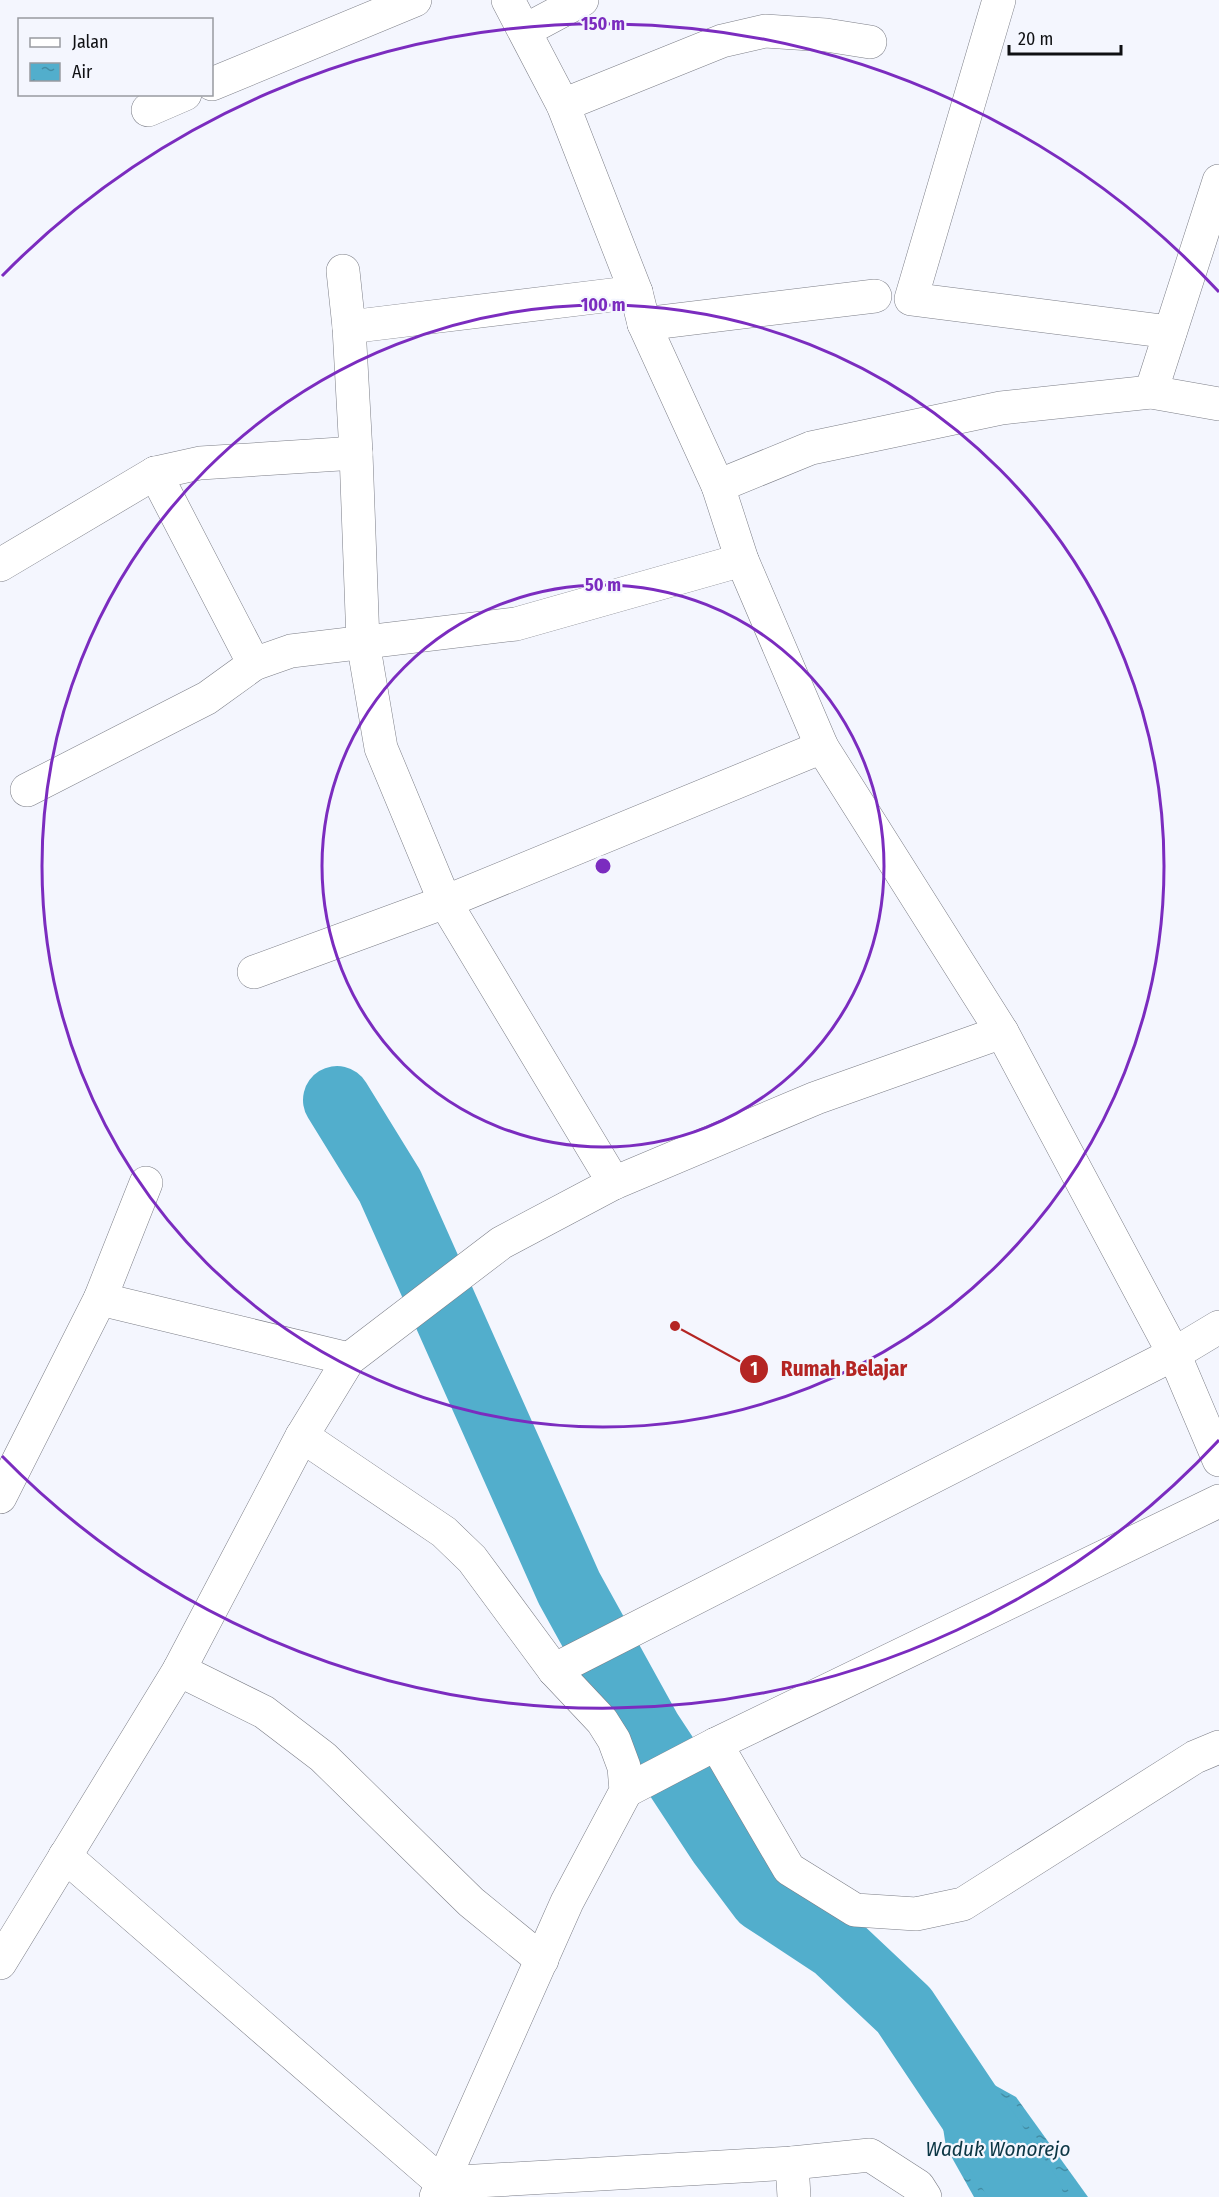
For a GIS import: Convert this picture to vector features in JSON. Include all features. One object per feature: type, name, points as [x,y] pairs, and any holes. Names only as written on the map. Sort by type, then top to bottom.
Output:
[{"type":"street","points":[[213,84],[415,0]]},
{"type":"street","points":[[508,0],[526,30],[563,105],[636,292],[644,324],[718,486],[742,560],[822,747],[1002,1032],[1174,1354],[1219,1460]]},
{"type":"street","points":[[526,30],[582,0]]},
{"type":"street","points":[[999,0],[911,299],[1170,332]]},
{"type":"street","points":[[563,105],[722,41],[765,31],[826,35],[870,42]]},
{"type":"street","points":[[148,110],[180,96]]},
{"type":"street","points":[[1151,392],[1219,181]]},
{"type":"street","points":[[343,271],[350,327],[363,642],[381,748],[445,902],[614,1183]]},
{"type":"street","points":[[350,327],[636,292]]},
{"type":"street","points":[[644,324],[875,296]]},
{"type":"street","points":[[718,486],[811,448],[1001,408],[1151,392],[1219,404]]},
{"type":"street","points":[[0,565],[155,473],[200,463],[356,453]]},
{"type":"street","points":[[155,473],[254,664]]},
{"type":"street","points":[[27,790],[207,698],[254,664],[291,651],[516,624],[742,560]]},
{"type":"street","points":[[254,972],[445,902],[822,747]]},
{"type":"street","points":[[0,1963],[179,1670],[302,1436],[349,1359],[501,1243],[614,1183],[816,1098],[1002,1032]]},
{"type":"street","points":[[0,1497],[100,1299],[146,1183]]},
{"type":"street","points":[[100,1299],[349,1359]]},
{"type":"street","points":[[558,1668],[1174,1354],[1219,1327]]},
{"type":"street","points":[[302,1436],[444,1532],[472,1559],[614,1740],[632,1788]]},
{"type":"street","points":[[439,2190],[567,1902],[632,1788],[709,1748],[1219,1501]]},
{"type":"street","points":[[179,1670],[264,1712],[322,1757],[471,1902],[542,1960]]},
{"type":"street","points":[[709,1748],[789,1869],[855,1910],[916,1914],[963,1904],[1195,1757],[1219,1747]]},
{"type":"street","points":[[65,1856],[439,2190],[870,2155],[918,2186],[926,2197]]},
{"type":"street","points":[[792,2163],[794,2197]]},
{"type":"water","name":"Waduk Wonorejo","points":[[931,2050],[1016,2097],[1088,2197],[974,2197],[946,2147]]},
{"type":"waterway","points":[[337,1100],[390,1186],[569,1588],[648,1731],[721,1842],[763,1898],[836,1946],[904,2010],[1029,2197]]},
{"type":"place","name":"Rumah Belajar","points":[[675,1326]]}]
